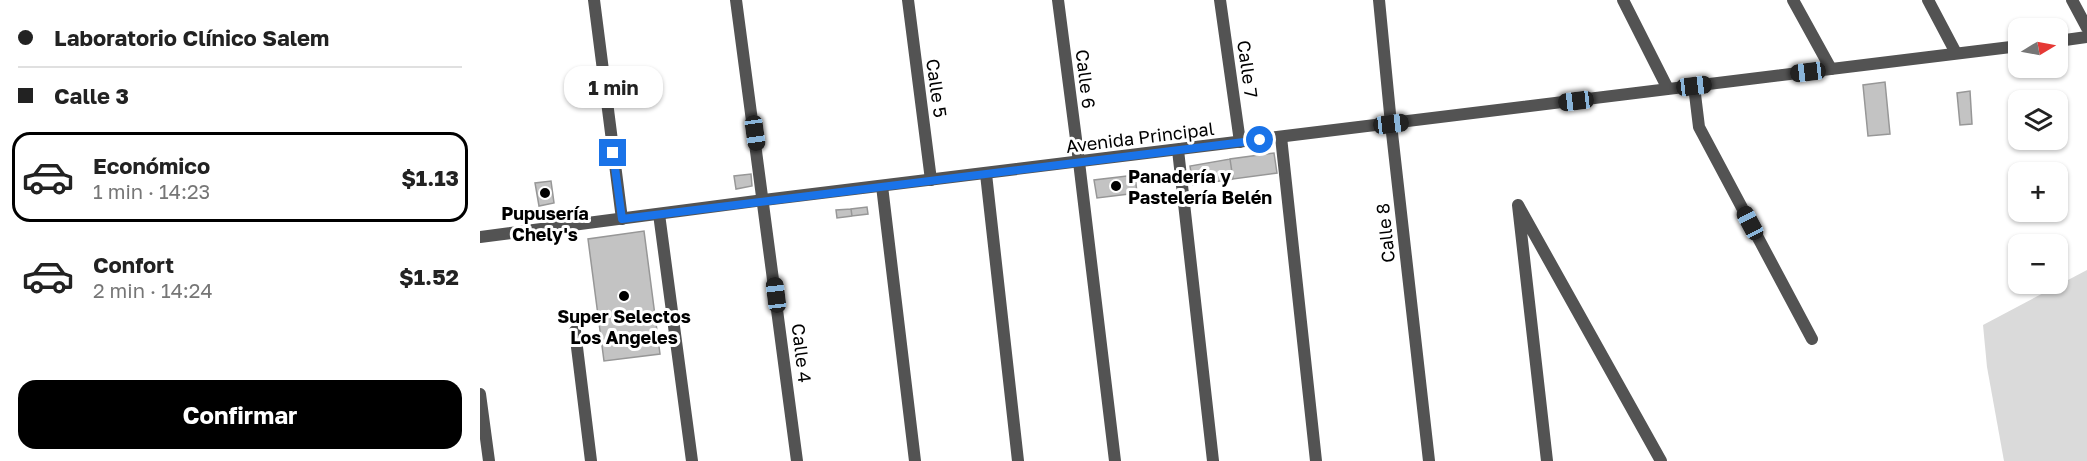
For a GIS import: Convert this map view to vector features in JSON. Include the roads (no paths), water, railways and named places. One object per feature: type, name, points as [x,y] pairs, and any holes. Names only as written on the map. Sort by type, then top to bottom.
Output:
[{"type":"street","points":[[594,0],[622,219]]},
{"type":"street","name":"Calle 4","points":[[736,0],[797,461]]},
{"type":"street","name":"Calle 5","points":[[908,0],[932,180]]},
{"type":"street","name":"Calle 6","points":[[1058,0],[1115,461]]},
{"type":"street","name":"Calle 7","points":[[1220,0],[1240,142]]},
{"type":"street","name":"Calle 8","points":[[1379,0],[1429,461]]},
{"type":"street","points":[[1623,0],[1668,89]]},
{"type":"street","points":[[1793,0],[1831,69]]},
{"type":"street","points":[[1928,0],[1956,53]]},
{"type":"street","points":[[2072,0],[2087,28]]},
{"type":"street","points":[[2068,40],[2087,37]]},
{"type":"street","name":"Avenida Principal","points":[[480,237],[2008,47]]},
{"type":"street","points":[[1694,86],[1699,127],[1812,339]]},
{"type":"street","points":[[1281,137],[1316,461]]},
{"type":"street","points":[[1178,150],[1213,461]]},
{"type":"street","points":[[986,174],[1018,461]]},
{"type":"street","points":[[882,186],[915,461]]},
{"type":"street","points":[[1547,461],[1518,205],[1661,461]]},
{"type":"street","points":[[659,214],[692,461]]},
{"type":"street","points":[[575,331],[591,461]]},
{"type":"street","points":[[480,394],[489,461]]},
{"type":"place","name":"Panadería y Pastelería Belén","points":[[1116,186]]},
{"type":"place","name":"Pupusería Chely's","points":[[545,193]]},
{"type":"place","name":"Super Selectos Los Angeles","points":[[624,296]]}]
